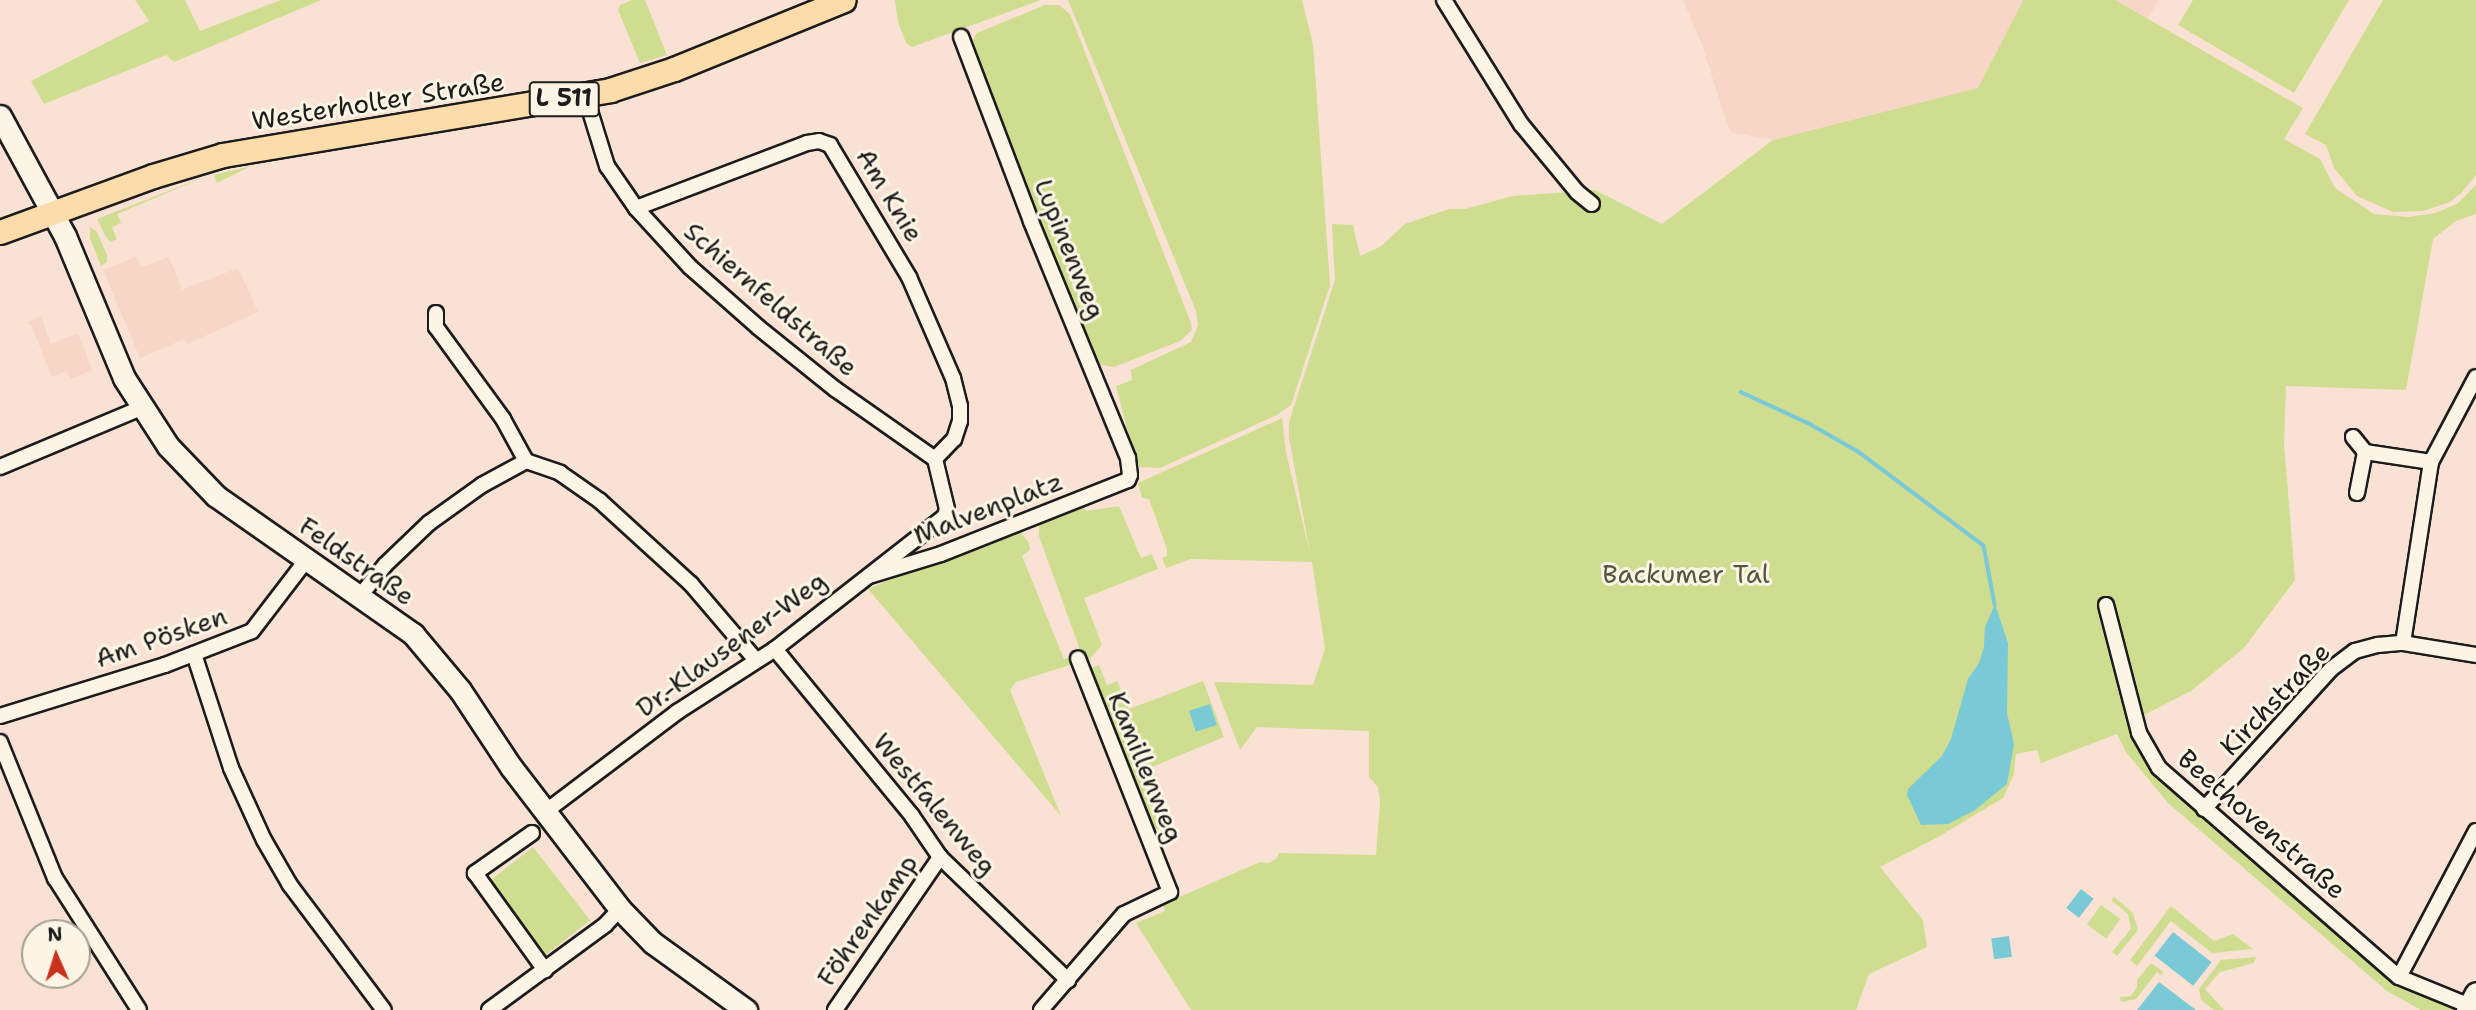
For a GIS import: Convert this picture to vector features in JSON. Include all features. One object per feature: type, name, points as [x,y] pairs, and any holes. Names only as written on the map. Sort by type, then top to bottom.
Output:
[{"type":"main road","name":"Westerholter Straße","points":[[0,232],[53,211],[223,155],[585,95],[674,69],[844,0]]},
{"type":"main road","name":"Feldstraße","points":[[0,116],[53,211],[120,368],[141,408],[168,446],[202,483],[256,525],[413,634],[438,662],[545,812],[620,909],[653,943],[746,1010]]},
{"type":"street","points":[[1444,0],[1521,124],[1577,192],[1592,204]]},
{"type":"street","name":"Lupinenweg","points":[[961,37],[1031,221],[1128,458],[1128,480]]},
{"type":"street","name":"Schiernfeldstraße","points":[[585,95],[607,166],[636,208],[690,267],[758,327],[835,389],[935,459]]},
{"type":"street","name":"Am Knie","points":[[636,208],[807,144],[819,141],[830,145],[909,277],[953,378],[960,406],[960,421],[954,439],[935,459]]},
{"type":"street","points":[[436,313],[436,327],[503,419],[526,461],[560,473],[600,501],[691,584],[756,660]]},
{"type":"street","points":[[2403,643],[2420,517],[2431,462],[2476,377]]},
{"type":"street","points":[[0,467],[141,408]]},
{"type":"street","points":[[2353,437],[2365,452],[2431,462]]},
{"type":"street","points":[[2357,493],[2365,452]]},
{"type":"street","name":"Dr.-Klausener-Weg","points":[[545,812],[677,712],[775,649],[945,516],[947,501],[935,459]]},
{"type":"street","points":[[360,596],[403,546],[444,511],[526,461]]},
{"type":"street","name":"Malvenplatz","points":[[864,577],[891,572],[941,554],[1128,480]]},
{"type":"street","name":"Am Pösken","points":[[0,716],[194,654],[253,631],[307,559]]},
{"type":"street","name":"Beethovenstraße","points":[[2106,605],[2139,733],[2159,768],[2399,977],[2472,1005]]},
{"type":"street","name":"Kirchstraße","points":[[2204,809],[2331,669],[2355,652],[2378,645],[2403,643],[2476,655]]},
{"type":"street","name":"Westfalenweg","points":[[775,649],[912,816],[940,857],[1068,980]]},
{"type":"street","points":[[194,654],[231,768],[264,840],[290,885],[384,1010]]},
{"type":"street","name":"Kamillenweg","points":[[1068,980],[1124,915],[1170,892],[1078,659]]},
{"type":"street","points":[[0,742],[59,885],[139,1010]]},
{"type":"street","points":[[2399,977],[2476,831]]},
{"type":"street","points":[[532,834],[475,873],[545,970]]},
{"type":"street","name":"Föhrenkamp","points":[[835,1010],[940,857]]},
{"type":"street","points":[[489,1010],[605,925],[620,909]]},
{"type":"street","points":[[1041,1010],[1068,980]]},
{"type":"shaded area","points":[[1683,0],[2023,0],[1978,88],[1773,140],[1730,132],[1701,42]]},
{"type":"shaded area","points":[[2115,0],[2159,0],[2147,19]]},
{"type":"shaded area","points":[[135,257],[142,267],[169,257],[182,290],[238,268],[258,312],[187,344],[184,339],[140,358],[103,270]]},
{"type":"shaded area","points":[[41,316],[51,344],[78,333],[92,370],[71,379],[67,371],[52,377],[31,325],[26,322]]},
{"type":"green space","points":[[135,0],[185,0],[200,31],[281,0],[321,0],[174,62],[166,55],[44,104],[31,81],[149,21]]},
{"type":"green space","points":[[632,0],[645,0],[667,55],[640,63],[618,10],[620,5]]},
{"type":"green space","points":[[895,0],[1041,0],[912,47],[906,43],[898,22]]},
{"type":"green space","points":[[1068,0],[1302,0],[1313,44],[1330,285],[1291,405],[1277,415],[1160,468],[1137,467],[1116,386],[1132,380],[1131,370],[1191,342],[1198,325],[1196,311]]},
{"type":"green space","name":"Backumer Tal","points":[[2023,0],[2115,0],[2303,108],[2284,139],[2320,159],[2335,188],[2374,214],[2409,217],[2435,213],[2457,204],[2476,185],[2476,214],[2456,221],[2433,239],[2406,390],[2286,386],[2284,443],[2295,580],[2244,648],[2191,691],[2142,716],[2160,760],[2384,963],[2467,1010],[2421,1010],[2387,991],[2168,803],[2126,752],[2117,734],[2041,763],[2037,750],[2016,754],[2014,774],[2003,798],[1938,837],[1880,867],[1923,920],[1927,947],[1869,974],[1856,1010],[1191,1010],[1136,923],[1165,911],[1163,904],[1260,862],[1269,863],[1277,858],[1279,853],[1376,855],[1380,802],[1378,787],[1369,777],[1369,731],[1257,727],[1240,750],[1214,682],[1313,685],[1325,649],[1312,562],[1191,559],[1166,568],[1162,558],[1167,556],[1167,549],[1149,499],[1142,498],[1138,483],[1282,418],[1286,452],[1310,554],[1289,437],[1289,422],[1335,280],[1332,224],[1353,225],[1360,256],[1380,247],[1405,224],[1449,209],[1465,209],[1513,196],[1595,190],[1662,224],[1773,140],[1978,88]]},
{"type":"green space","points":[[2193,0],[2349,0],[2294,93],[2178,25]]},
{"type":"green space","points":[[2383,0],[2476,0],[2476,175],[2450,202],[2423,211],[2393,212],[2357,196],[2334,168],[2326,145],[2305,134]]},
{"type":"green space","points":[[1045,5],[1059,5],[1070,14],[1191,323],[1192,330],[1180,341],[1114,367],[1101,365],[1088,347],[970,45],[977,33]]},
{"type":"green space","points":[[251,166],[217,183],[214,175]]},
{"type":"green space","points":[[209,175],[117,214],[121,223],[112,227],[117,239],[110,242],[97,219]]},
{"type":"green space","points":[[90,227],[97,232],[107,255],[107,262],[101,266],[90,238]]},
{"type":"green space","points":[[1082,504],[1086,511],[1119,506],[1141,558],[1152,554],[1158,569],[1084,598],[1102,645],[1085,664],[1039,536],[1039,523],[1045,518]]},
{"type":"green space","points":[[1008,531],[1020,532],[1029,543],[1030,550],[1022,556],[1064,659],[1072,656],[1076,663],[1016,682],[1010,690],[1061,816],[868,589]]},
{"type":"green space","points":[[1099,665],[1107,685],[1117,681],[1129,709],[1203,681],[1224,737],[1152,767],[1169,812],[1161,817],[1163,827],[1152,831],[1087,670]]},
{"type":"green space","points":[[533,847],[590,920],[543,957],[486,884]]},
{"type":"green space","points":[[2114,897],[2133,913],[2138,930],[2117,956],[2112,952],[2131,929],[2128,914],[2111,900]]},
{"type":"green space","points":[[2101,905],[2120,919],[2106,939],[2087,924]]},
{"type":"green space","points":[[2171,906],[2214,941],[2233,934],[2253,949],[2212,953],[2171,921],[2137,966],[2130,960]]},
{"type":"green space","points":[[2256,957],[2254,963],[2220,972],[2205,989],[2224,1010],[2214,1010],[2201,1000],[2199,989],[2221,960]]},
{"type":"green space","points":[[2151,963],[2164,972],[2161,975],[2157,972],[2136,999],[2121,1002],[2120,997],[2131,996],[2137,987],[2137,980]]},
{"type":"water","points":[[1995,604],[2008,643],[2007,713],[2014,744],[2007,784],[1975,810],[1948,824],[1921,825],[1907,795],[1908,789],[1942,756],[1951,739],[1968,679],[1979,663],[1984,647],[1985,627]]},
{"type":"water","points":[[1210,704],[1217,725],[1196,732],[1189,711]]},
{"type":"water","points":[[2081,889],[2094,899],[2079,918],[2066,908]]},
{"type":"water","points":[[2173,932],[2212,962],[2193,986],[2155,956]]},
{"type":"water","points":[[2009,936],[2012,957],[1994,959],[1991,939]]},
{"type":"water","points":[[2159,982],[2196,1010],[2137,1010]]},
{"type":"waterway","points":[[1741,392],[1810,424],[1859,452],[1984,546],[1995,604]]}]
